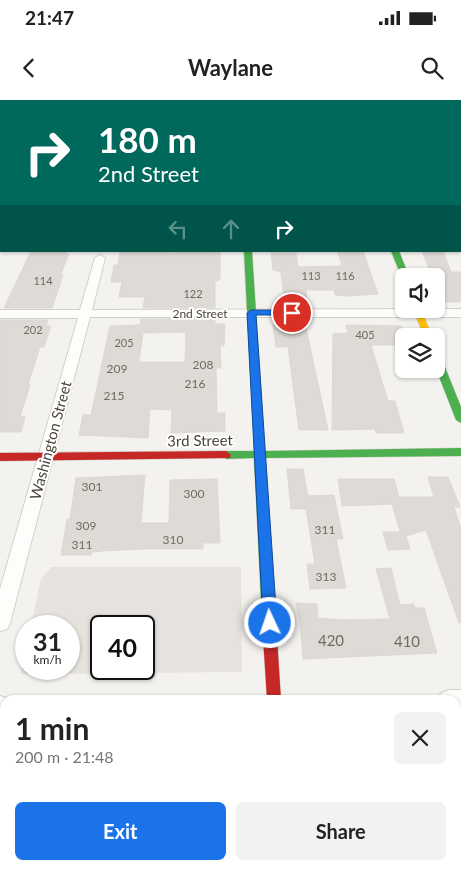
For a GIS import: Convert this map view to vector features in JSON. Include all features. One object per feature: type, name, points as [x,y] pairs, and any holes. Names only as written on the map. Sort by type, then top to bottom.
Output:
[{"type":"street","points":[[248,252],[274,695]]},
{"type":"street","points":[[395,252],[402,268]]},
{"type":"street","name":"Washington Street","points":[[0,623],[100,258]]},
{"type":"street","name":"2nd Street","points":[[0,314],[395,311]]},
{"type":"street","name":"2nd Street","points":[[445,312],[461,313]]},
{"type":"street","points":[[444,378],[461,420]]},
{"type":"street","name":"3rd Street","points":[[0,457],[461,452]]},
{"type":"shaded area","points":[[51,567],[241,567],[242,672],[155,673],[155,615],[90,615],[90,673],[80,673],[80,615],[33,615],[41,579]]},
{"type":"building","points":[[31,252],[67,252],[66,254],[69,254],[60,276],[63,275],[52,308],[4,308]]},
{"type":"building","points":[[120,252],[220,252],[220,279],[215,282],[215,308],[143,308],[145,297],[119,297],[122,282],[111,282],[114,265],[118,265]]},
{"type":"building","points":[[338,252],[363,252],[378,294],[346,296],[335,295],[334,290],[306,290],[307,298],[300,298],[302,308],[285,308],[281,272],[273,270],[271,253],[296,253],[298,267],[342,266]]},
{"type":"building","points":[[422,252],[443,252],[451,272],[461,272],[461,302],[446,302],[445,268],[429,268]]},
{"type":"building","points":[[141,319],[215,319],[215,324],[225,324],[224,346],[220,346],[221,368],[216,368],[217,413],[225,413],[225,431],[171,433],[172,410],[150,409],[148,438],[79,435],[83,415],[91,415],[110,326],[140,325]],"holes":[[[186,332],[185,362],[139,362],[143,333]]]},
{"type":"building","points":[[286,319],[304,319],[328,430],[299,430],[288,347],[276,347],[273,325],[287,324]]},
{"type":"building","points":[[0,320],[48,320],[46,326],[51,326],[44,347],[40,347],[28,385],[30,385],[20,417],[25,417],[21,432],[0,432]]},
{"type":"building","points":[[346,325],[401,326],[401,328],[395,328],[395,345],[371,345],[388,401],[395,401],[404,433],[376,433],[375,429],[332,430],[333,334],[348,333]]},
{"type":"building","points":[[287,469],[303,469],[308,496],[334,495],[343,539],[336,539],[346,588],[310,589],[307,564],[315,564],[306,509],[291,509]]},
{"type":"building","points":[[145,475],[141,523],[169,523],[170,480],[217,479],[220,543],[203,543],[203,549],[144,549],[92,552],[91,555],[61,555],[67,519],[70,519],[76,478]]},
{"type":"building","points":[[428,477],[448,477],[460,507],[454,507],[461,529],[461,623],[459,623],[426,530],[406,536],[410,549],[388,550],[383,532],[400,532],[392,504],[342,506],[338,479],[394,479],[399,497],[434,497]]},
{"type":"building","points":[[391,568],[400,605],[414,604],[415,608],[424,608],[437,653],[303,659],[300,621],[296,603],[317,604],[318,618],[344,620],[390,619],[376,569]]},
{"type":"traffic: fast","points":[[248,252],[269,621]]},
{"type":"traffic: fast","points":[[395,252],[402,268]]},
{"type":"traffic: fast","points":[[444,378],[461,420]]},
{"type":"traffic: fast","points":[[226,455],[461,452]]},
{"type":"traffic: slow","points":[[421,318],[425,328]]},
{"type":"traffic: jam","points":[[0,457],[226,455]]},
{"type":"traffic: jam","points":[[269,621],[274,695]]},
{"type":"route","points":[[270,623],[251,313],[292,313]]}]
